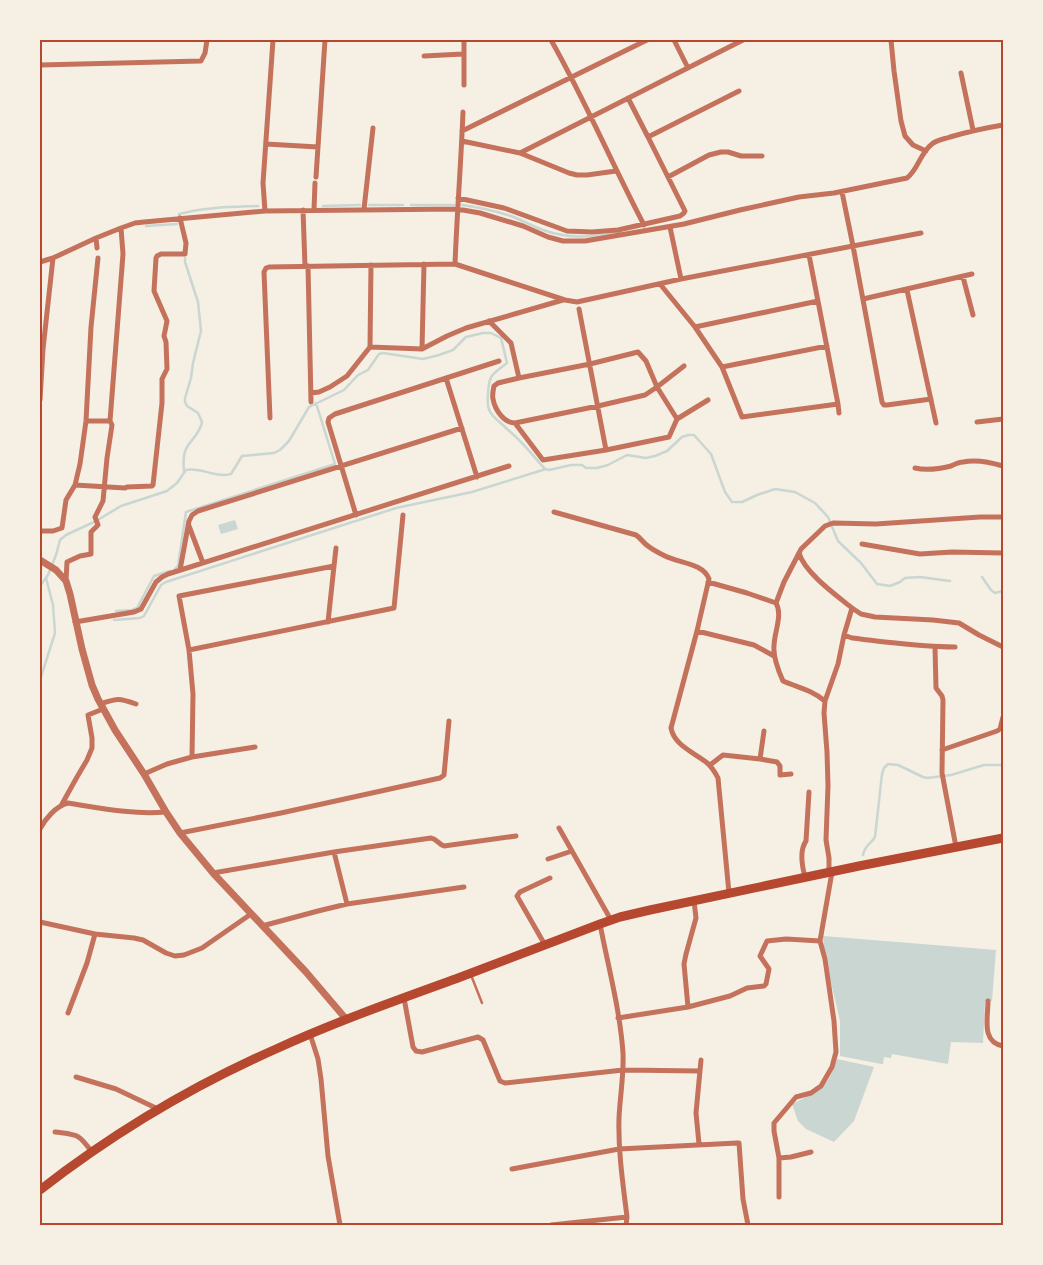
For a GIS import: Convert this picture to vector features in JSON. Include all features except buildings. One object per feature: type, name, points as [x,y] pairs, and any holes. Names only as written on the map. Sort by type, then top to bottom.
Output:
[{"type":"main road","points":[[40,1190],[92,1152],[158,1109],[236,1068],[346,1019],[600,924],[694,900],[1003,838]]},
{"type":"street","points":[[40,65],[201,61],[205,54],[207,40]]},
{"type":"street","points":[[265,211],[263,184],[273,40]]},
{"type":"street","points":[[314,210],[325,40]]},
{"type":"street","points":[[464,40],[464,85]]},
{"type":"street","points":[[552,40],[572,77],[646,230]]},
{"type":"street","points":[[462,131],[647,40]]},
{"type":"street","points":[[674,40],[688,68]]},
{"type":"street","points":[[520,153],[744,40]]},
{"type":"street","points":[[891,40],[901,121],[905,136],[913,145],[926,150]]},
{"type":"street","points":[[424,56],[463,54]]},
{"type":"street","points":[[961,73],[973,130]]},
{"type":"street","points":[[648,137],[739,91]]},
{"type":"street","points":[[458,198],[504,208],[535,221],[567,231],[618,230],[680,216],[685,211],[628,98]]},
{"type":"street","points":[[455,264],[463,112]]},
{"type":"street","points":[[40,262],[135,223],[265,211],[457,209],[480,213],[563,241],[585,241],[670,227],[799,197],[842,192],[907,178],[912,174],[926,150],[932,144],[973,130],[1003,125]]},
{"type":"street","points":[[364,209],[373,128]]},
{"type":"street","points":[[462,141],[520,153],[577,175],[616,171]]},
{"type":"street","points":[[266,144],[318,147]]},
{"type":"street","points":[[668,177],[710,154],[728,152],[741,156],[762,156]]},
{"type":"street","points":[[842,192],[882,402],[884,405],[887,405],[931,399]]},
{"type":"street","points":[[303,210],[307,266],[311,402]]},
{"type":"street","points":[[75,486],[125,488],[153,485],[162,379],[167,369],[164,336],[167,321],[154,291],[156,258],[161,254],[185,254],[186,243],[180,218]]},
{"type":"street","points":[[670,227],[682,279]]},
{"type":"street","points":[[64,579],[67,562],[80,556],[91,554],[91,532],[98,525],[95,517],[103,502],[112,425],[110,422],[123,254],[121,228]]},
{"type":"street","points":[[270,418],[264,272],[269,267],[455,264],[564,300],[576,307],[682,279],[921,233]]},
{"type":"street","points":[[96,238],[98,248]]},
{"type":"street","points":[[809,254],[840,413]]},
{"type":"street","points":[[40,400],[53,258]]},
{"type":"street","points":[[40,530],[53,531],[62,528],[66,500],[75,486],[80,464],[86,421],[91,328],[98,258]]},
{"type":"street","points":[[422,349],[424,264]]},
{"type":"street","points":[[311,393],[330,387],[347,376],[370,347],[371,265]]},
{"type":"street","points":[[863,299],[972,274]]},
{"type":"street","points":[[962,277],[972,315]]},
{"type":"street","points":[[660,284],[695,327],[722,367],[742,417],[838,404]]},
{"type":"street","points":[[907,290],[936,423]]},
{"type":"street","points":[[370,347],[422,349],[466,328],[564,300]]},
{"type":"street","points":[[695,327],[818,301]]},
{"type":"street","points":[[576,307],[590,364],[606,450]]},
{"type":"street","points":[[489,321],[511,343],[519,378]]},
{"type":"street","points":[[722,367],[827,346]]},
{"type":"street","points":[[677,420],[657,387],[646,361],[638,352],[498,383],[494,386],[492,393],[495,406],[501,416],[511,423],[515,423],[645,395],[657,387],[684,366]]},
{"type":"street","points":[[356,515],[328,422],[329,418],[335,414],[499,360]]},
{"type":"street","points":[[446,378],[477,477]]},
{"type":"street","points":[[515,423],[543,460],[606,450],[669,436],[677,420],[708,400]]},
{"type":"street","points":[[977,422],[1003,419]]},
{"type":"street","points":[[86,421],[110,422]]},
{"type":"street","points":[[180,570],[192,515],[198,511],[462,428]]},
{"type":"street","points":[[915,468],[935,469],[962,462],[978,461],[1003,466]]},
{"type":"street","points":[[75,622],[141,610],[156,582],[162,576],[509,466]]},
{"type":"street","points":[[554,512],[636,535],[646,545],[667,557],[700,568],[707,573],[709,579],[697,631],[670,728],[672,735],[686,748],[707,762],[718,778],[729,893]]},
{"type":"street","points":[[189,650],[394,608],[403,515]]},
{"type":"street","points":[[825,701],[817,694],[784,681],[774,656],[778,612],[776,603],[784,582],[801,549],[825,526],[834,523],[876,524],[1003,517]]},
{"type":"street","points":[[189,526],[203,563]]},
{"type":"street","points":[[862,544],[920,554],[952,552],[1003,553]]},
{"type":"street","points":[[328,622],[336,548]]},
{"type":"street","points":[[799,553],[800,558],[817,579],[861,614],[875,617],[959,623],[1003,648]]},
{"type":"street","points":[[40,560],[56,570],[64,579],[70,594],[75,622],[92,685],[115,730],[166,812],[180,833],[213,873],[306,972],[346,1019]]},
{"type":"street","points":[[192,757],[193,694],[189,650],[179,596],[334,566]]},
{"type":"street","points":[[708,582],[776,603]]},
{"type":"street","points":[[779,1197],[779,1158],[774,1123],[796,1097],[811,1093],[821,1086],[832,1067],[836,1052],[834,1021],[825,959],[820,940],[830,872],[826,840],[828,786],[824,713],[825,701],[838,664],[852,608]]},
{"type":"street","points":[[697,631],[754,645],[774,656]]},
{"type":"street","points":[[844,635],[862,639],[935,647],[955,647]]},
{"type":"street","points":[[935,647],[936,688],[942,696],[943,776],[956,847]]},
{"type":"street","points":[[62,804],[92,748],[88,715],[117,698],[136,704]]},
{"type":"street","points":[[942,750],[997,731],[1000,729],[1003,717]]},
{"type":"street","points":[[180,833],[440,778],[444,775],[449,721]]},
{"type":"street","points":[[760,759],[764,731]]},
{"type":"street","points":[[144,774],[167,764],[192,757],[255,747]]},
{"type":"street","points":[[710,765],[723,755],[760,759],[777,762],[780,766],[780,775],[791,774]]},
{"type":"street","points":[[805,877],[802,857],[803,846],[806,841],[809,792]]},
{"type":"street","points":[[41,826],[56,808],[68,803],[148,814],[166,812]]},
{"type":"street","points":[[559,828],[611,920]]},
{"type":"street","points":[[213,873],[334,852],[431,838],[444,846],[516,836]]},
{"type":"street","points":[[548,859],[572,851]]},
{"type":"street","points":[[334,852],[347,904]]},
{"type":"street","points":[[545,945],[517,896],[520,892],[550,878]]},
{"type":"street","points":[[262,926],[347,904],[464,887]]},
{"type":"street","points":[[688,1007],[684,964],[696,918],[694,900]]},
{"type":"street","points":[[40,922],[96,934],[143,940],[174,956],[184,955],[202,948],[251,914]]},
{"type":"street","points":[[600,924],[618,1018],[622,1052],[623,1070],[619,1116],[619,1148],[627,1218],[626,1225]]},
{"type":"street","points":[[68,1013],[96,934]]},
{"type":"street","points":[[618,1018],[688,1007],[730,996],[747,988],[764,986],[769,969],[760,956],[767,942],[786,939],[820,940]]},
{"type":"street","points":[[404,998],[413,1047],[416,1051],[422,1052],[478,1037],[481,1038],[500,1081],[506,1083],[623,1070],[700,1071]]},
{"type":"street","points":[[988,1001],[987,1032],[992,1042],[1003,1046]]},
{"type":"street","points":[[310,1034],[318,1059],[328,1156],[340,1225]]},
{"type":"street","points":[[699,1144],[696,1113],[701,1060]]},
{"type":"street","points":[[76,1077],[116,1089],[158,1109]]},
{"type":"street","points":[[55,1132],[81,1137],[92,1152]]},
{"type":"street","points":[[512,1169],[619,1148],[739,1143],[743,1199],[748,1225]]},
{"type":"street","points":[[779,1158],[811,1152]]},
{"type":"street","points":[[551,1225],[627,1218]]},
{"type":"lane","points":[[471,973],[482,1003]]},
{"type":"shaded area","points":[[235,520],[238,529],[221,534],[218,525]]},
{"type":"shaded area","points":[[823,936],[996,950],[992,1001],[985,1001],[983,1043],[951,1042],[948,1064],[892,1054],[891,1058],[884,1057],[883,1064],[840,1056],[840,1021]]},
{"type":"shaded area","points":[[837,1059],[874,1067],[854,1121],[834,1142],[806,1129],[798,1121],[792,1104],[816,1092],[826,1083]]},
{"type":"waterway","points":[[323,206],[360,205]]},
{"type":"waterway","points":[[369,205],[403,205]]},
{"type":"waterway","points":[[411,205],[454,205]]},
{"type":"waterway","points":[[462,205],[505,214],[543,230],[562,235],[590,236],[619,232]]},
{"type":"waterway","points":[[180,217],[179,214],[199,210],[258,206]]},
{"type":"waterway","points":[[146,226],[177,224]]},
{"type":"waterway","points":[[184,473],[183,461],[185,452],[202,422],[198,413],[187,406],[185,402],[201,331],[198,302],[185,258]]},
{"type":"waterway","points":[[40,586],[48,575],[60,540],[66,535],[96,521],[121,506],[167,491],[177,483],[186,470],[192,469],[219,475],[231,474],[242,456],[274,453],[280,450],[289,441],[309,407],[344,390],[358,375],[368,370],[379,354],[423,359],[453,350],[466,337],[483,333],[491,333],[501,338],[507,363],[490,379],[488,387],[489,410],[545,469],[549,470],[571,465],[597,468],[608,465],[627,455],[646,458],[655,456],[667,451],[682,437],[694,435],[711,454],[725,492],[732,502],[742,502],[775,489],[795,492],[815,503],[828,517],[838,541],[861,563],[877,584],[890,586],[905,578],[920,577],[950,581]]},
{"type":"waterway","points":[[175,569],[178,566],[186,512],[335,464],[316,403]]},
{"type":"waterway","points":[[114,620],[144,616],[161,585],[166,582],[396,508],[472,492],[546,469]]},
{"type":"waterway","points":[[116,611],[137,608],[154,576],[170,571]]},
{"type":"waterway","points":[[982,577],[995,593],[1003,591]]},
{"type":"waterway","points":[[40,680],[55,633],[53,605],[46,578]]},
{"type":"waterway","points":[[863,855],[866,847],[875,837],[882,774],[888,764],[898,765],[927,778],[951,775],[984,765],[1003,765]]}]
